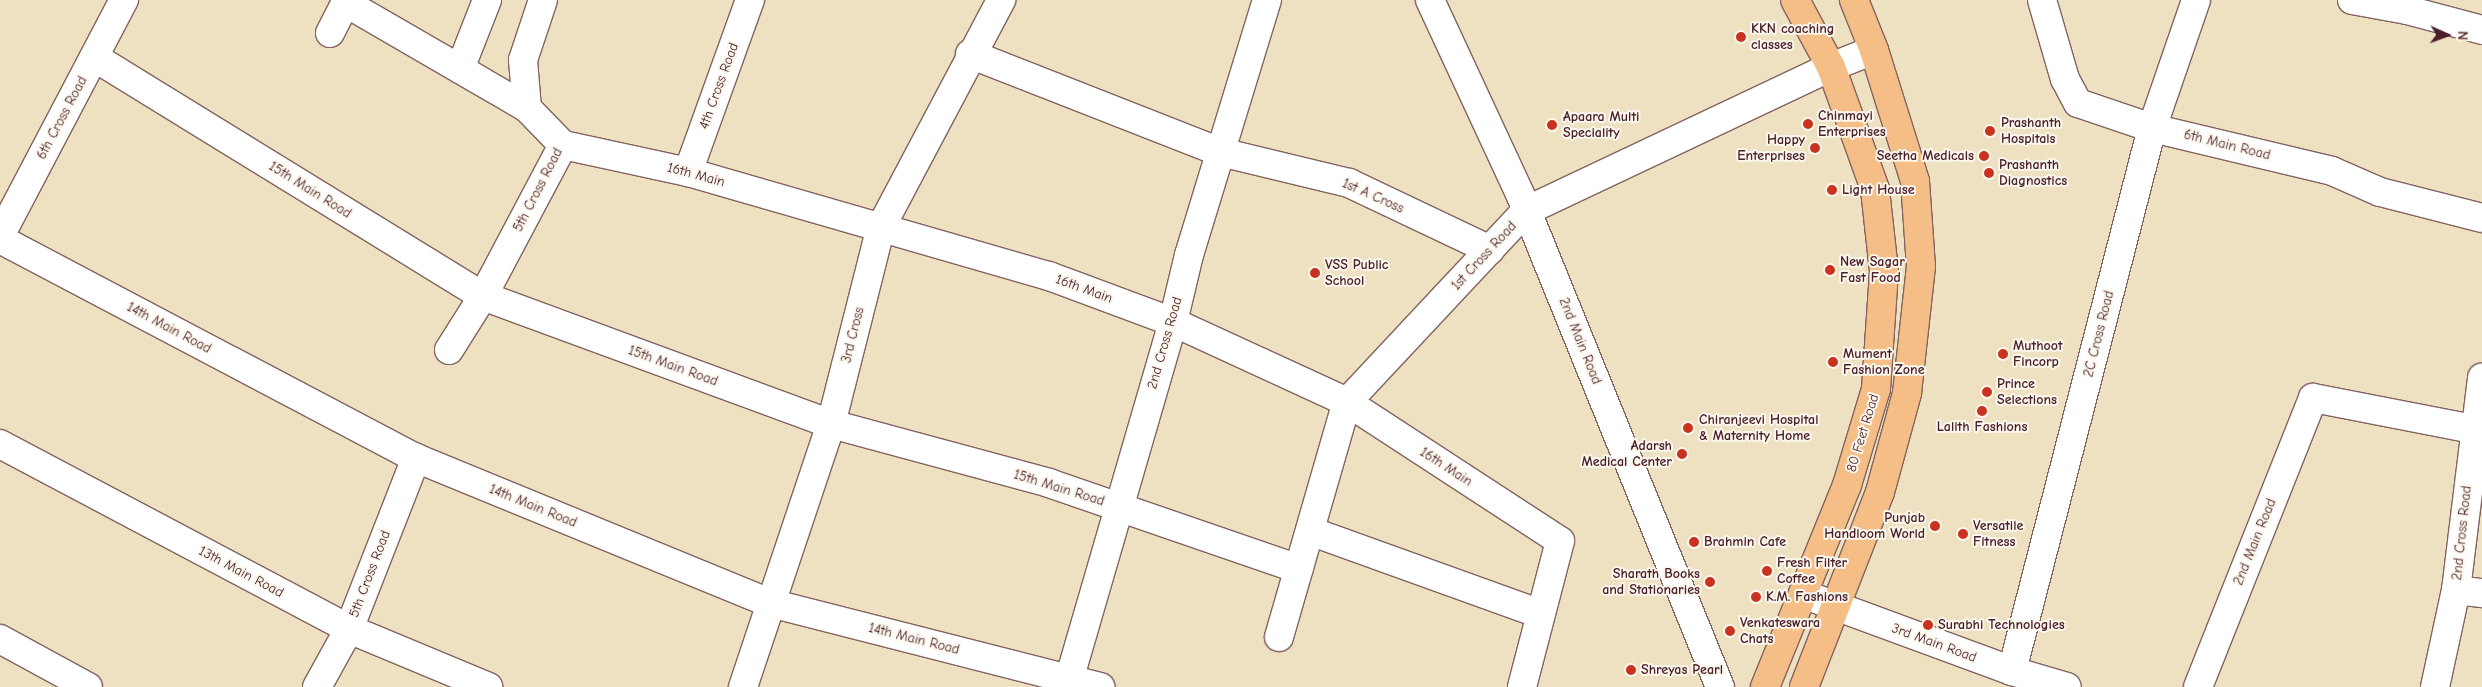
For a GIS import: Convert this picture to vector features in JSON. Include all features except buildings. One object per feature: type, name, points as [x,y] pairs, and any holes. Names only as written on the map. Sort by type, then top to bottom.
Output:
[{"type":"main road","name":"80 Feet Road","points":[[1765,687],[1847,485],[1876,389],[1884,271],[1874,189],[1831,67],[1796,0]]},
{"type":"main road","points":[[1804,687],[1880,492],[1907,393],[1921,267],[1915,181],[1874,50],[1854,0]]},
{"type":"main road","points":[[1884,271],[1921,267]]},
{"type":"street","name":"6th Cross Road","points":[[0,237],[124,0]]},
{"type":"street","points":[[460,69],[487,0]]},
{"type":"street","points":[[527,108],[523,60],[543,0]]},
{"type":"street","name":"4th Cross Road","points":[[688,172],[750,0]]},
{"type":"street","name":"3rd Cross","points":[[743,687],[831,424],[881,227],[970,54],[1001,0]]},
{"type":"street","name":"2nd Cross Road","points":[[1068,683],[1117,506],[1173,322],[1189,255],[1267,0]]},
{"type":"street","name":"2nd Main Road","points":[[1430,0],[1526,211],[1720,687]]},
{"type":"street","name":"6th Main Road","points":[[2042,0],[2065,79],[2078,103],[2152,128],[2332,171],[2380,192],[2482,218]]},
{"type":"street","name":"2C Cross Road","points":[[2012,671],[2152,128],[2196,0]]},
{"type":"street","points":[[2352,0],[2408,5],[2482,30]]},
{"type":"street","points":[[330,33],[347,2]]},
{"type":"street","name":"5th Cross Road","points":[[347,2],[527,108],[563,145],[483,296],[449,350]]},
{"type":"street","name":"1st Cross Road","points":[[1278,637],[1347,402],[1526,211],[1831,67],[1874,50]]},
{"type":"street","name":"1st A Cross","points":[[970,54],[1220,152],[1348,183],[1490,250]]},
{"type":"street","name":"15th Main Road","points":[[94,58],[483,296],[831,424],[1049,483],[1299,569]]},
{"type":"street","name":"16th Main","points":[[563,145],[688,172],[1049,276],[1173,322],[1347,402],[1560,541],[1541,614]]},
{"type":"street","name":"14th Main Road","points":[[0,237],[416,458],[770,603],[1068,683],[1100,687]]},
{"type":"street","name":"2nd Cross Road","points":[[2435,687],[2469,592],[2482,378]]},
{"type":"street","name":"2nd Main Road","points":[[2198,687],[2312,398],[2478,430]]},
{"type":"street","name":"13th Main Road","points":[[0,444],[349,629],[488,687]]},
{"type":"street","name":"5th Cross Road","points":[[317,687],[349,629],[416,458]]},
{"type":"street","points":[[1310,531],[1541,614],[1522,687]]},
{"type":"street","name":"3rd Main Road","points":[[1803,594],[2012,671],[2066,687]]},
{"type":"street","points":[[0,639],[88,687]]},
{"type":"place","name":"KKN coaching classes","points":[[1741,37]]},
{"type":"place","name":"Chinmayi Enterprises","points":[[1808,124]]},
{"type":"place","name":"Apaara Multi Speciality","points":[[1552,125]]},
{"type":"place","name":"Prashanth Hospitals","points":[[1990,131]]},
{"type":"place","name":"Happy Enterprises","points":[[1815,148]]},
{"type":"place","name":"Seetha Medicals","points":[[1984,156]]},
{"type":"place","name":"Prashanth Diagnostics","points":[[1989,173]]},
{"type":"place","name":"Light House","points":[[1832,190]]},
{"type":"place","name":"New Sagar Fast Food","points":[[1830,270]]},
{"type":"place","name":"VSS Public School","points":[[1315,273]]},
{"type":"place","name":"Muthoot Fincorp","points":[[2003,354]]},
{"type":"place","name":"Mument Fashion Zone","points":[[1833,362]]},
{"type":"place","name":"Prince Selections","points":[[1987,392]]},
{"type":"place","name":"Lalith Fashions","points":[[1982,411]]},
{"type":"place","name":"Chiranjeevi Hospital & Maternity Home","points":[[1688,428]]},
{"type":"place","name":"Adarsh Medical Center","points":[[1682,454]]},
{"type":"place","name":"Punjab Handloom World","points":[[1935,526]]},
{"type":"place","name":"Versatile Fitness","points":[[1963,534]]},
{"type":"place","name":"Brahmin Cafe","points":[[1694,542]]},
{"type":"place","name":"Fresh Filter Coffee","points":[[1767,571]]},
{"type":"place","name":"Sharath Books and Stationaries","points":[[1710,582]]},
{"type":"place","name":"K.M. Fashions","points":[[1756,597]]},
{"type":"place","name":"Surabhi Technologies","points":[[1928,625]]},
{"type":"place","name":"Venkateswara Chats","points":[[1730,631]]},
{"type":"place","name":"Shreyas Pearl","points":[[1631,670]]}]
